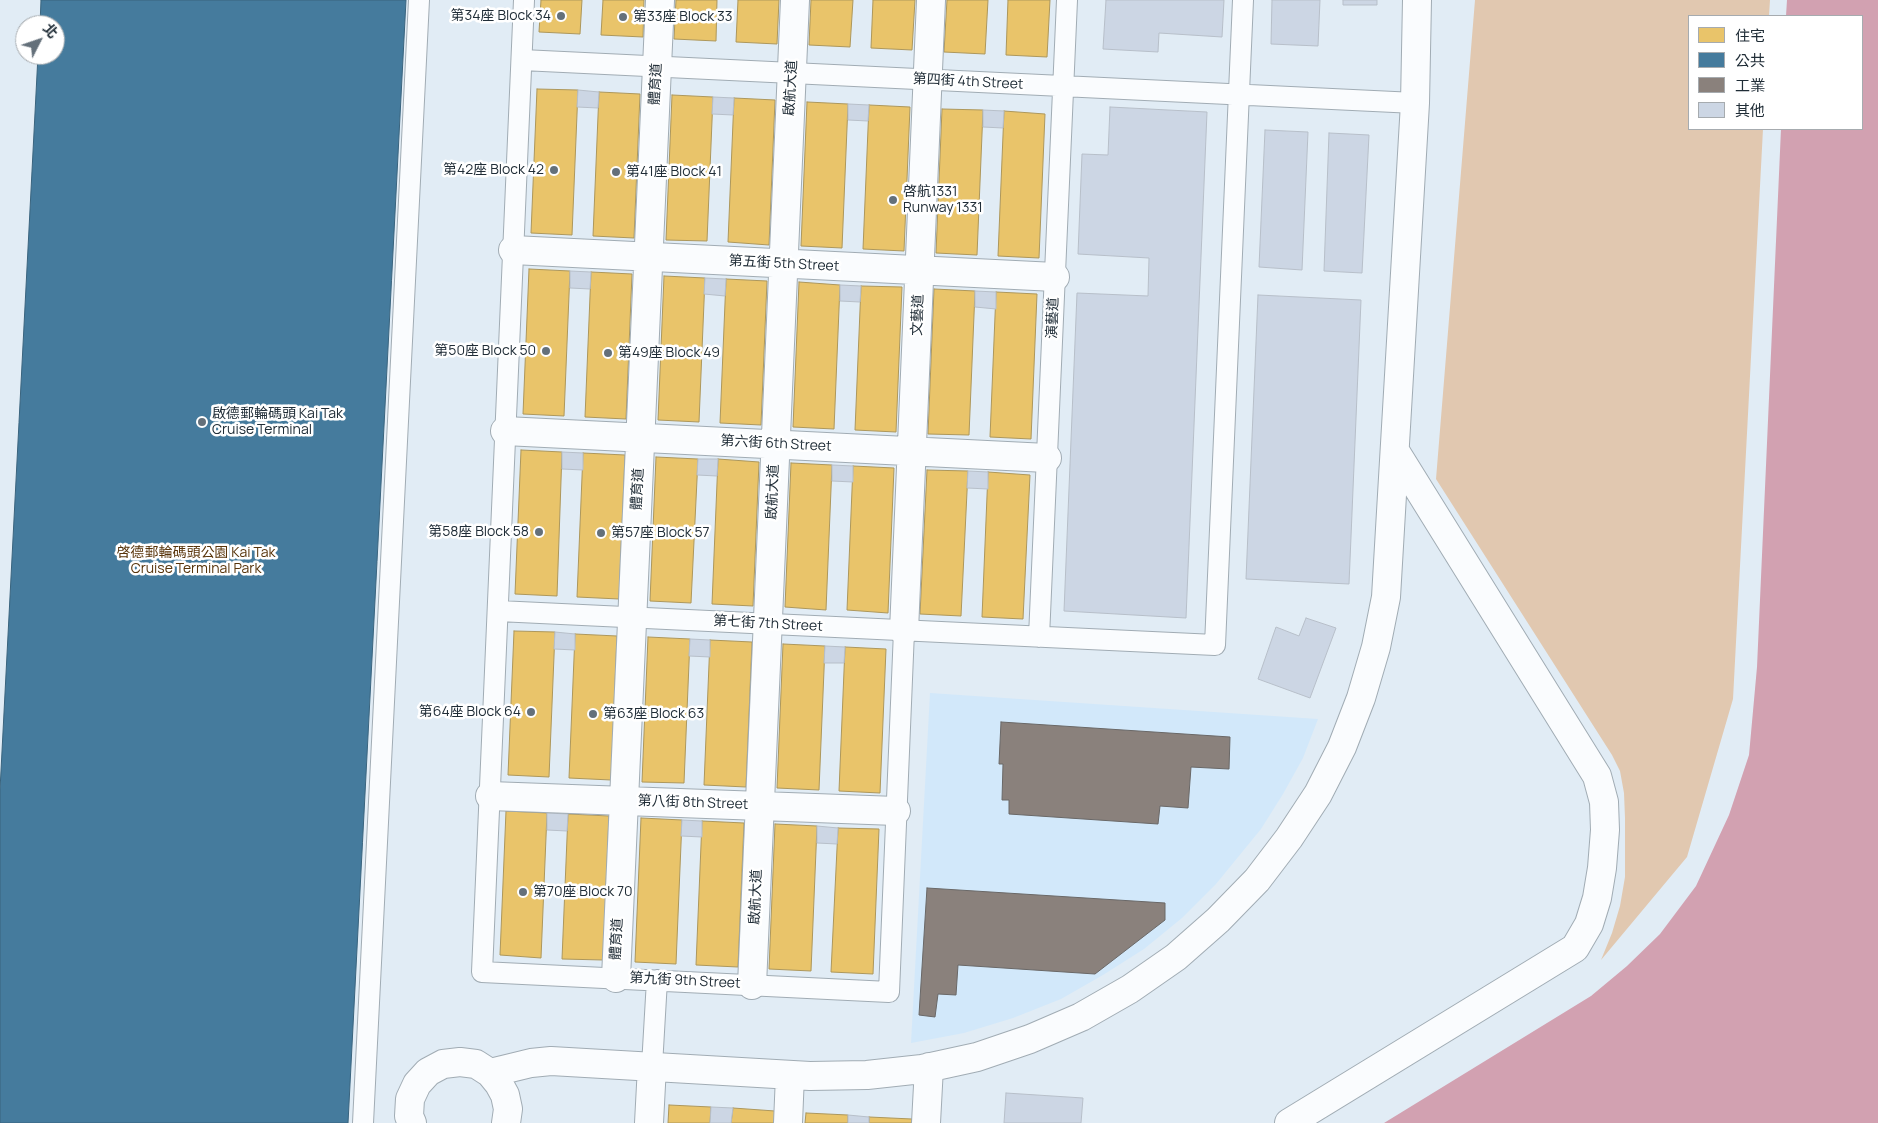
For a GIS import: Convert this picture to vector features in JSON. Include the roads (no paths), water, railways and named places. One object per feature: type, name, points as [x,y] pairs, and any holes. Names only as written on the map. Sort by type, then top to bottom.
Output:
[{"type":"street","name":"體育道","points":[[616,978],[660,0]]},
{"type":"street","name":"啟航大道","points":[[752,985],[795,0]]},
{"type":"street","name":"文藝道","points":[[904,631],[930,0]]},
{"type":"street","points":[[490,1073],[530,1063],[551,1061],[790,1075],[867,1075],[929,1067],[977,1057],[1030,1039],[1081,1016],[1130,989],[1176,957],[1218,920],[1257,880],[1289,838],[1318,794],[1342,747],[1361,698],[1376,647],[1386,596],[1415,103],[1417,0]]},
{"type":"street","name":"第五街 5th Street","points":[[513,250],[1055,277]]},
{"type":"street","name":"第六街 6th Street","points":[[505,431],[1047,458]]},
{"type":"street","points":[[1289,1123],[1575,948],[1589,924],[1597,898],[1602,868],[1605,830],[1604,802],[1598,776],[1395,452]]},
{"type":"street","name":"第八街 8th Street","points":[[490,796],[896,810]]},
{"type":"street","points":[[412,1123],[409,1116],[410,1099],[417,1084],[428,1072],[443,1064],[460,1062],[476,1064],[490,1073],[499,1084],[505,1096],[508,1109],[506,1123]]},
{"type":"street","points":[[649,1123],[652,1066]]},
{"type":"street","points":[[926,1123],[929,1067]]},
{"type":"street","points":[[788,1123],[790,1075]]},
{"type":"lane","points":[[363,1123],[420,0]]},
{"type":"lane","points":[[490,796],[524,0]]},
{"type":"lane","name":"演藝道","points":[[1039,637],[1067,0]]},
{"type":"lane","points":[[1239,95],[1243,0]]},
{"type":"lane","name":"第四街 4th Street","points":[[522,60],[1415,103]]},
{"type":"lane","name":"第七街 7th Street","points":[[498,611],[1216,646],[1239,95]]},
{"type":"lane","points":[[896,810],[904,631]]},
{"type":"lane","name":"第九街 9th Street","points":[[490,796],[482,972],[889,992],[896,810]]},
{"type":"lane","points":[[652,1066],[657,980]]},
{"type":"place","name":"第34座 Block 34","points":[[561,16]]},
{"type":"place","name":"第33座 Block 33","points":[[623,17]]},
{"type":"place","name":"第42座 Block 42","points":[[554,170]]},
{"type":"place","name":"第41座 Block 41","points":[[616,172]]},
{"type":"place","name":"啓航1331 Runway 1331","points":[[893,200]]},
{"type":"place","name":"第50座 Block 50","points":[[546,351]]},
{"type":"place","name":"第49座 Block 49","points":[[608,353]]},
{"type":"place","name":"啟德郵輪碼頭 Kai Tak Cruise Terminal","points":[[202,422]]},
{"type":"place","name":"第58座 Block 58","points":[[539,532]]},
{"type":"place","name":"第57座 Block 57","points":[[601,533]]},
{"type":"place","name":"第64座 Block 64","points":[[531,712]]},
{"type":"place","name":"第63座 Block 63","points":[[593,714]]},
{"type":"place","name":"第70座 Block 70","points":[[523,892]]},
{"type":"park label","name":"啓德郵輪碼頭公園 Kai Tak Cruise Terminal Park","points":[[196,562]]}]
